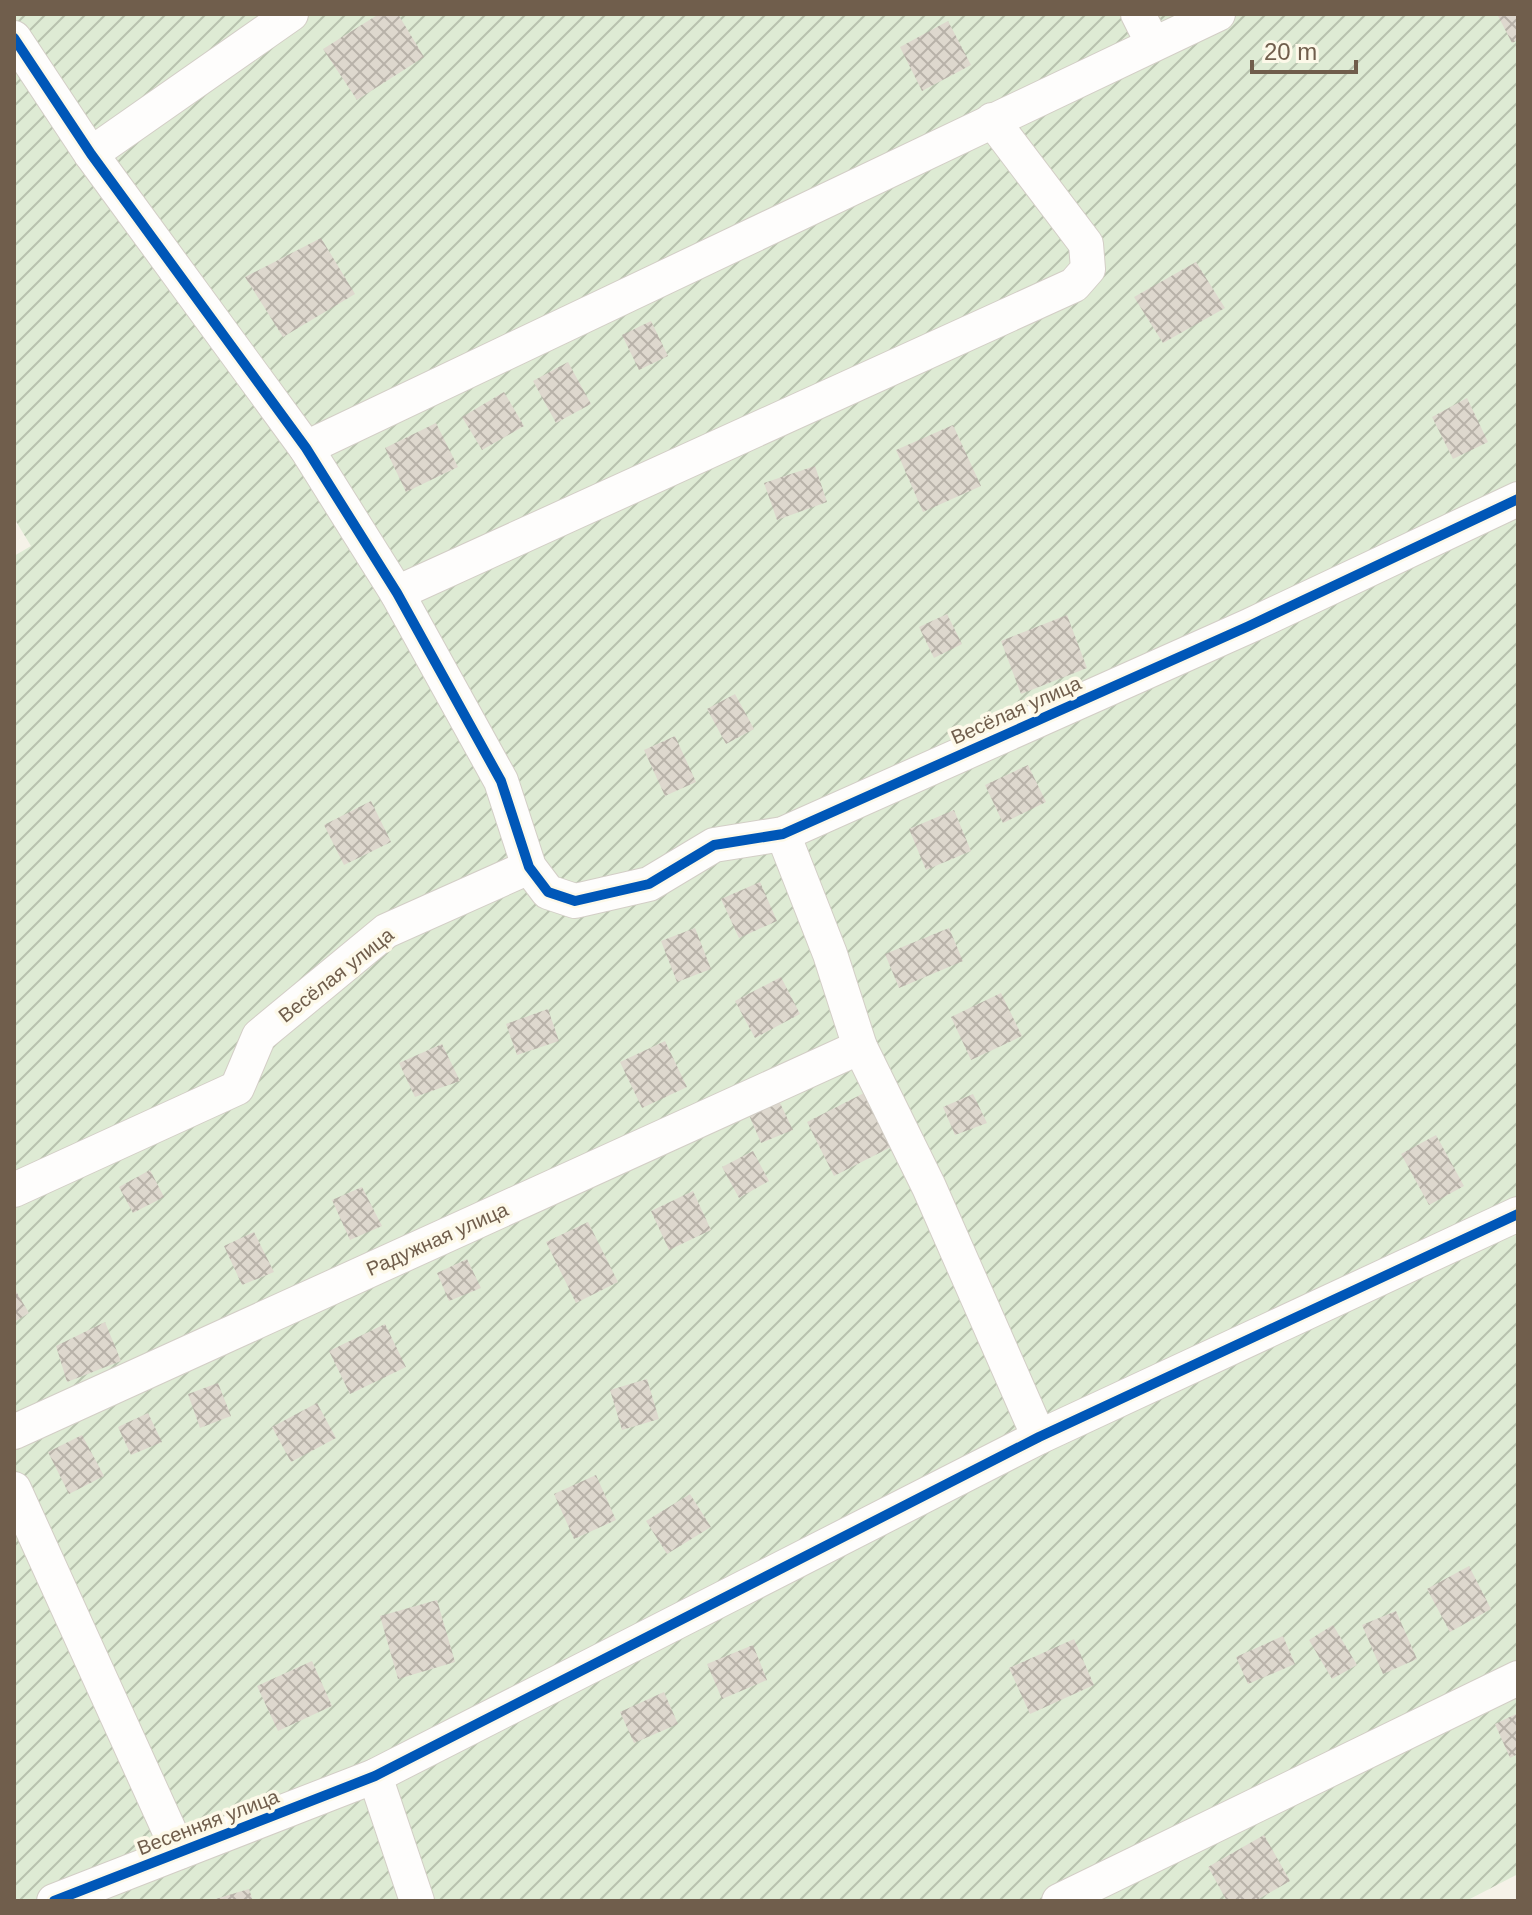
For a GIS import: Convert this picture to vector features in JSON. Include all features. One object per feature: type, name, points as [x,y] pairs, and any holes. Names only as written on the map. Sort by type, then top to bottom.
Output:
[{"type":"street","points":[[91,154],[291,14]]},
{"type":"street","points":[[1138,14],[1153,44]]},
{"type":"street","points":[[306,448],[1218,14]]},
{"type":"street","points":[[14,38],[91,154],[306,448],[397,593],[501,781],[529,867]]},
{"type":"street","points":[[397,593],[1074,285],[1088,269],[1086,244],[992,120]]},
{"type":"street","name":"Весёлая улица","points":[[14,1190],[237,1088],[259,1036],[386,931],[529,867],[548,892],[575,901],[649,884],[714,845],[783,834],[1249,626],[1518,499]]},
{"type":"street","points":[[783,834],[830,954],[860,1047],[929,1187],[1039,1437]]},
{"type":"street","name":"Радужная улица","points":[[14,1432],[860,1047]]},
{"type":"street","name":"Весенняя улица","points":[[54,1901],[375,1776],[1039,1437],[1518,1214]]},
{"type":"street","points":[[14,1489],[179,1852]]},
{"type":"street","points":[[1059,1901],[1518,1678]]},
{"type":"street","points":[[375,1776],[417,1901]]},
{"type":"green space","points":[[14,14],[1518,14],[1518,1874],[1466,1901],[14,1901],[14,556],[31,546],[14,518]]},
{"type":"building","points":[[379,14],[398,14],[424,57],[357,100],[323,49]]},
{"type":"building","points":[[1497,14],[1518,14],[1518,40],[1512,43]]},
{"type":"building","points":[[948,21],[971,65],[922,91],[900,47]]},
{"type":"building","points":[[321,238],[355,294],[283,337],[245,277]]},
{"type":"building","points":[[1196,262],[1225,308],[1163,343],[1134,297]]},
{"type":"building","points":[[651,321],[668,356],[639,370],[622,335]]},
{"type":"building","points":[[568,362],[591,404],[556,423],[533,381]]},
{"type":"building","points":[[504,392],[524,426],[482,450],[462,417]]},
{"type":"building","points":[[1467,398],[1488,442],[1453,459],[1432,417]]},
{"type":"building","points":[[436,423],[458,467],[406,492],[385,448]]},
{"type":"building","points":[[953,425],[981,486],[923,512],[896,450]]},
{"type":"building","points":[[815,466],[827,502],[777,520],[764,483]]},
{"type":"building","points":[[947,614],[962,644],[934,658],[919,627]]},
{"type":"building","points":[[1067,615],[1087,668],[1021,694],[1001,641]]},
{"type":"building","points":[[735,694],[754,729],[726,744],[707,709]]},
{"type":"building","points":[[675,736],[696,782],[665,796],[644,750]]},
{"type":"building","points":[[1028,765],[1046,802],[1003,823],[985,785]]},
{"type":"building","points":[[371,801],[391,842],[344,865],[324,825]]},
{"type":"building","points":[[954,810],[971,851],[926,870],[909,829]]},
{"type":"building","points":[[760,882],[777,921],[739,938],[721,899]]},
{"type":"building","points":[[695,928],[711,969],[677,982],[661,941]]},
{"type":"building","points":[[949,928],[963,961],[899,988],[885,954]]},
{"type":"building","points":[[781,977],[800,1014],[755,1038],[735,1001]]},
{"type":"building","points":[[1001,993],[1022,1036],[971,1060],[951,1017]]},
{"type":"building","points":[[548,1009],[559,1041],[517,1055],[506,1024]]},
{"type":"building","points":[[665,1041],[687,1087],[642,1108],[620,1062]]},
{"type":"building","points":[[442,1044],[460,1081],[415,1097],[399,1063]]},
{"type":"building","points":[[864,1093],[891,1147],[834,1176],[807,1122]]},
{"type":"building","points":[[973,1094],[987,1123],[955,1135],[943,1107]]},
{"type":"building","points":[[779,1101],[793,1130],[761,1143],[749,1115]]},
{"type":"building","points":[[1436,1135],[1464,1186],[1429,1205],[1401,1154]]},
{"type":"building","points":[[753,1151],[769,1181],[739,1198],[722,1167]]},
{"type":"building","points":[[150,1170],[164,1197],[133,1213],[119,1187]]},
{"type":"building","points":[[362,1187],[382,1226],[350,1240],[332,1200]]},
{"type":"building","points":[[693,1191],[711,1230],[669,1250],[651,1211]]},
{"type":"building","points":[[588,1222],[618,1282],[576,1303],[546,1242]]},
{"type":"building","points":[[254,1232],[274,1272],[242,1285],[224,1246]]},
{"type":"building","points":[[467,1259],[481,1288],[449,1301],[437,1273]]},
{"type":"building","points":[[14,1288],[29,1313],[14,1322]]},
{"type":"building","points":[[105,1322],[121,1361],[67,1382],[56,1346]]},
{"type":"building","points":[[385,1324],[406,1367],[350,1394],[329,1351]]},
{"type":"building","points":[[647,1379],[659,1419],[622,1430],[610,1390]]},
{"type":"building","points":[[218,1383],[231,1416],[200,1428],[188,1394]]},
{"type":"building","points":[[317,1403],[336,1438],[291,1462],[272,1427]]},
{"type":"building","points":[[148,1413],[162,1442],[131,1455],[118,1427]]},
{"type":"building","points":[[82,1435],[104,1476],[69,1494],[48,1452]]},
{"type":"building","points":[[596,1475],[616,1520],[574,1539],[554,1494]]},
{"type":"building","points":[[690,1494],[711,1527],[667,1554],[646,1521]]},
{"type":"building","points":[[1469,1566],[1491,1609],[1450,1632],[1427,1589]]},
{"type":"building","points":[[437,1600],[455,1662],[398,1679],[380,1616]]},
{"type":"building","points":[[1396,1611],[1417,1659],[1383,1674],[1362,1625]]},
{"type":"building","points":[[1333,1625],[1357,1665],[1332,1679],[1309,1640]]},
{"type":"building","points":[[1283,1636],[1295,1664],[1248,1684],[1236,1657]]},
{"type":"building","points":[[1074,1639],[1094,1685],[1030,1714],[1009,1668]]},
{"type":"building","points":[[753,1645],[767,1680],[722,1699],[707,1664]]},
{"type":"building","points":[[312,1661],[332,1706],[278,1731],[257,1686]]},
{"type":"building","points":[[664,1692],[678,1724],[634,1743],[620,1712]]},
{"type":"building","points":[[1518,1713],[1518,1754],[1510,1758],[1495,1724]]},
{"type":"building","points":[[1264,1835],[1290,1881],[1255,1901],[1227,1901],[1208,1867]]},
{"type":"building","points":[[249,1889],[253,1901],[212,1901],[212,1900]]},
{"type":"cycle path","points":[[14,38],[91,154],[306,448],[397,593],[501,781],[529,867],[548,892],[575,901],[649,884],[714,845],[783,834],[1249,626],[1518,499]]},
{"type":"cycle path","points":[[54,1901],[375,1776],[1039,1437],[1518,1214]]}]
